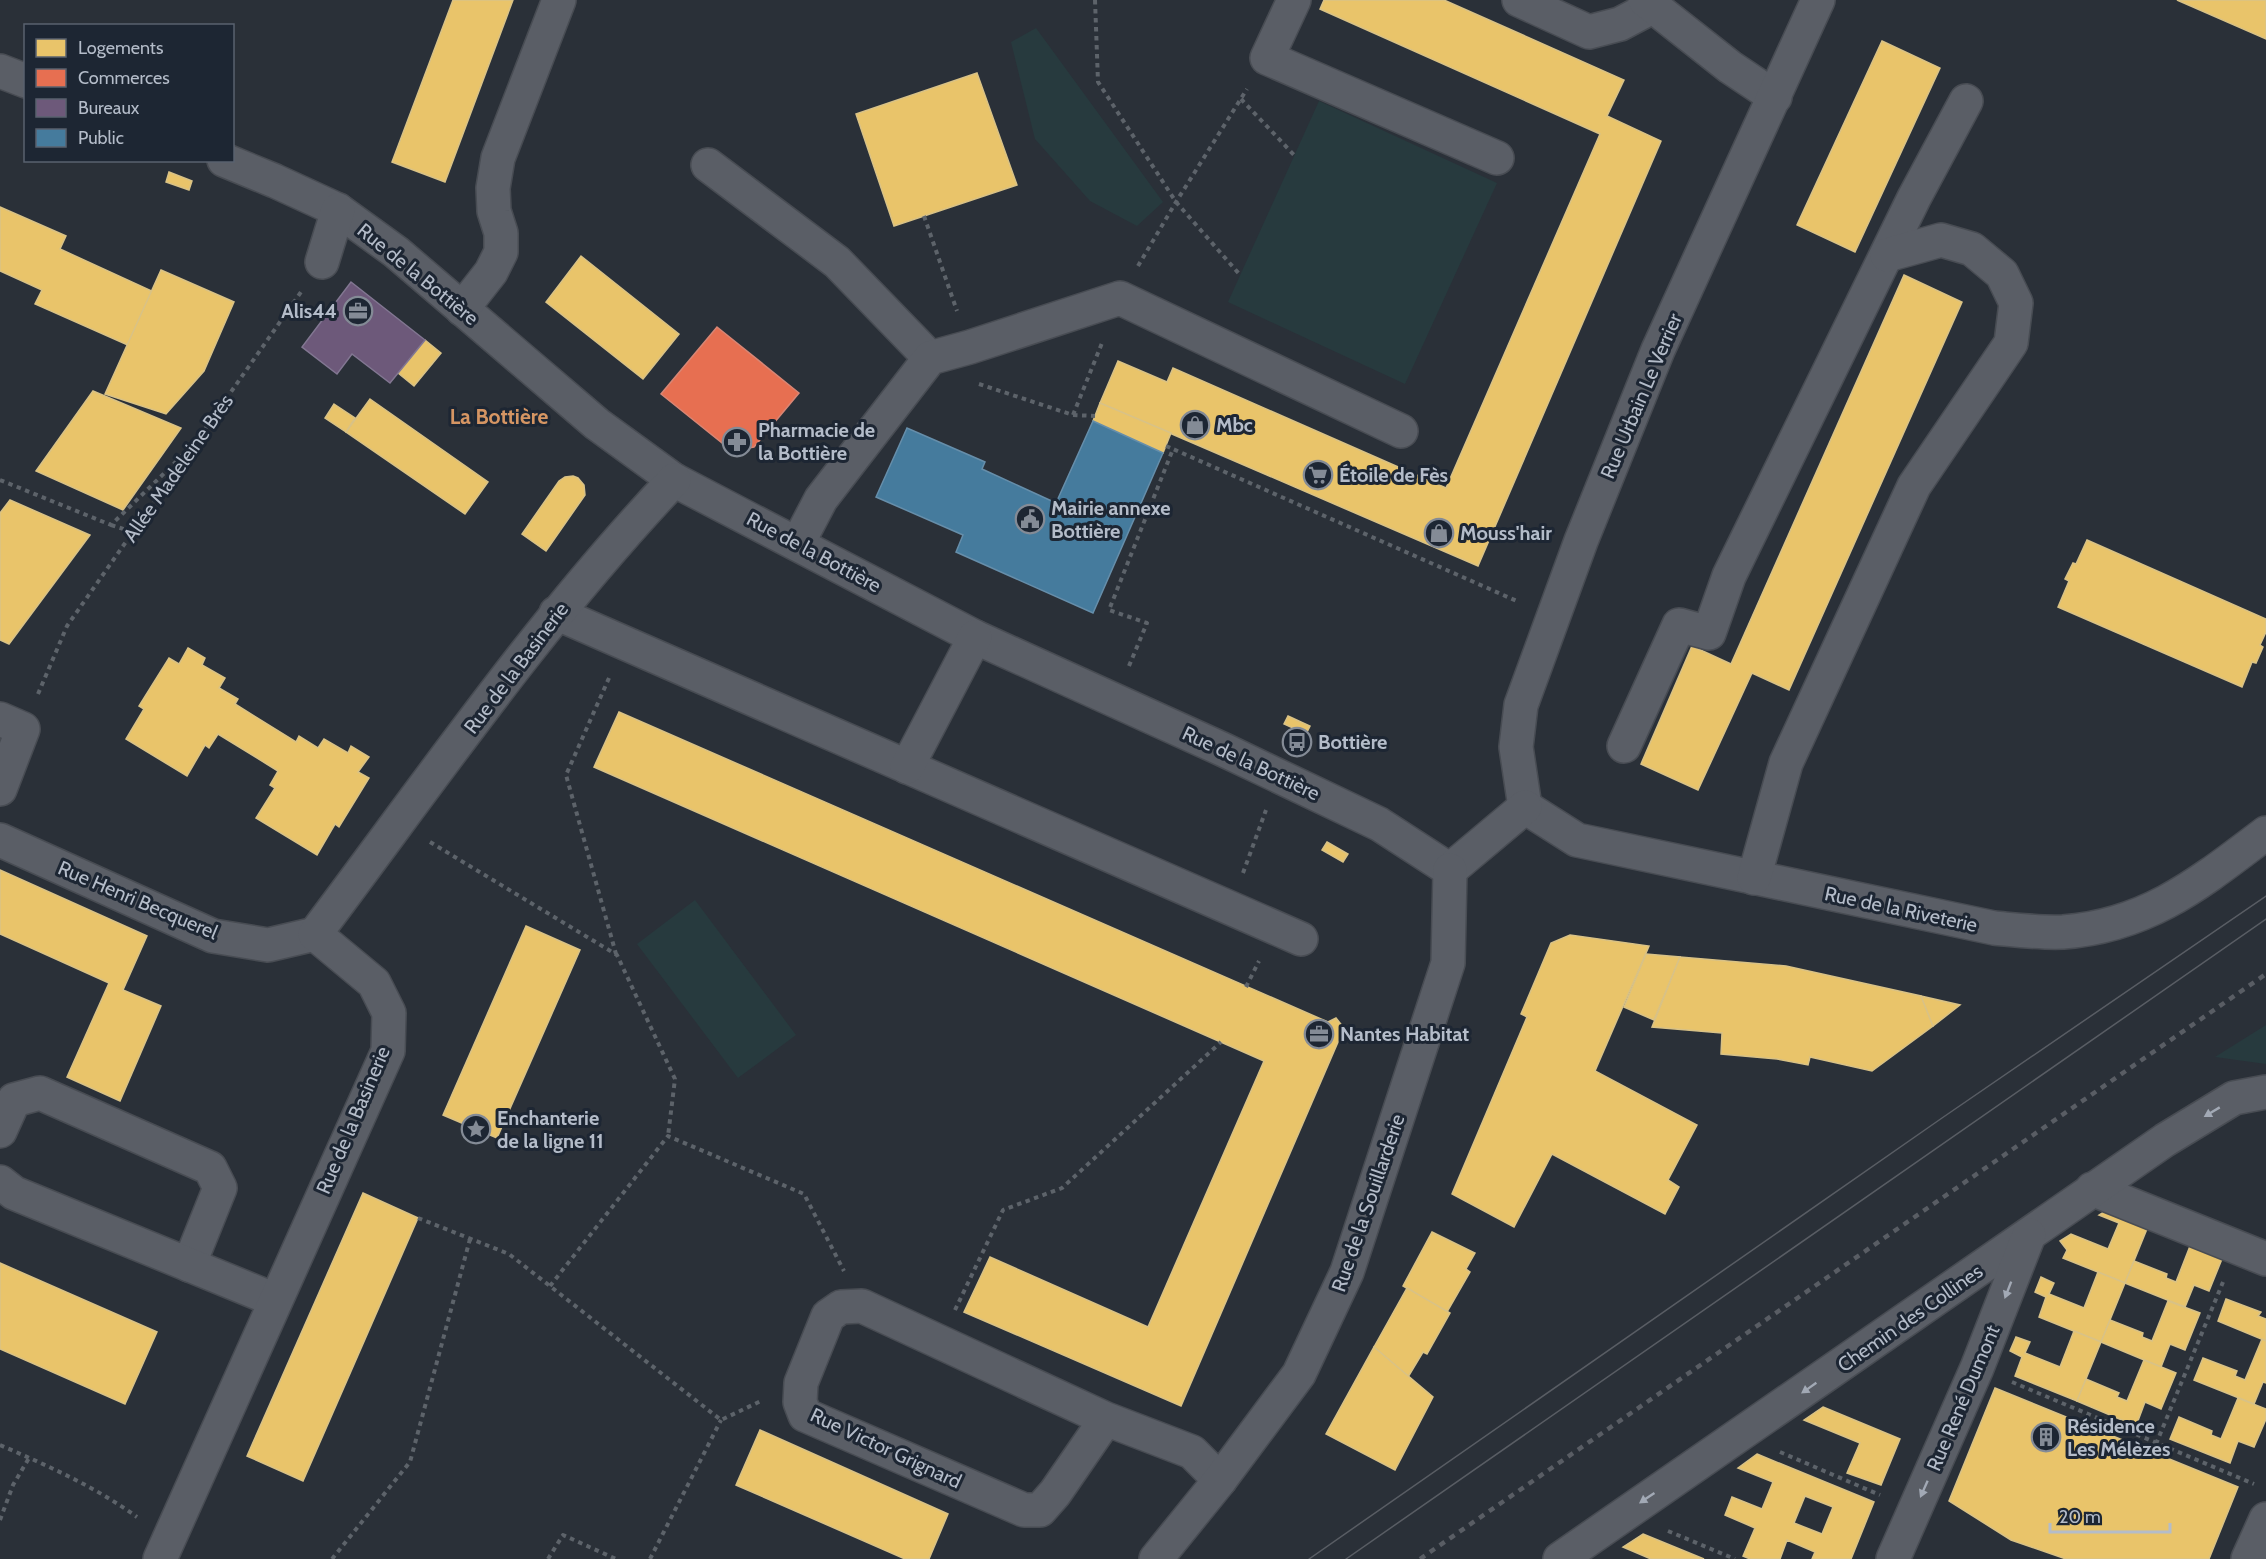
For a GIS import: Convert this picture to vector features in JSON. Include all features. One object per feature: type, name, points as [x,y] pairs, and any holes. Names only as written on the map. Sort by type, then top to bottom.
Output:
[{"type":"street","points":[[462,309],[491,272],[501,252],[501,233],[494,211],[493,188],[498,158],[559,0]]},
{"type":"street","points":[[1294,0],[1267,58],[1497,158]]},
{"type":"street","points":[[1519,0],[1589,32],[1620,24],[1650,3],[1750,82],[1775,97]]},
{"type":"street","name":"Rue Urbain Le Verrier","points":[[1525,807],[1516,747],[1521,705],[1581,541],[1658,350],[1818,0]]},
{"type":"street","points":[[0,70],[24,80]]},
{"type":"street","points":[[1624,746],[1679,625],[1709,633],[1729,576],[1914,198],[1966,101]]},
{"type":"street","name":"Rue de la Bottière","points":[[229,162],[338,210],[396,252],[597,424],[674,480],[975,637],[1379,824],[1450,870]]},
{"type":"street","points":[[708,165],[837,262],[930,358]]},
{"type":"street","points":[[322,262],[338,210]]},
{"type":"street","points":[[1754,878],[1786,763],[1914,486],[2011,343],[2016,303],[2002,274],[1972,249],[1941,240],[1887,255]]},
{"type":"street","points":[[798,543],[821,499],[930,358],[1120,298],[1401,430]]},
{"type":"street","name":"Rue de la Basinerie","points":[[165,1548],[388,1051],[389,1013],[374,983],[315,934],[556,613],[674,480]]},
{"type":"street","points":[[556,613],[1301,939]]},
{"type":"street","points":[[907,766],[975,637]]},
{"type":"street","points":[[0,789],[11,724]]},
{"type":"street","points":[[1450,870],[1525,807]]},
{"type":"street","name":"Rue de la Riveterie","points":[[1525,807],[1577,840],[1994,928],[2062,932],[2094,928],[2129,919],[2171,901],[2266,833]]},
{"type":"street","name":"Rue Henri Becquerel","points":[[0,840],[213,936],[268,945],[315,934]]},
{"type":"street","name":"Rue de la Souillarderie","points":[[1156,1559],[1220,1480],[1299,1374],[1347,1272],[1448,963],[1450,870]]},
{"type":"street","name":"Chemin des Collines","points":[[1560,1559],[2165,1140],[2234,1098],[2266,1092]]},
{"type":"street","points":[[0,1131],[14,1100],[40,1093],[210,1168],[219,1188],[189,1265]]},
{"type":"street","points":[[0,1182],[14,1193],[275,1300]]},
{"type":"street","points":[[2092,1190],[2252,1254]]},
{"type":"street","name":"Rue René Dumont","points":[[1894,1559],[1977,1368],[2029,1235]]},
{"type":"street","points":[[862,1306],[1106,1419],[1192,1452],[1220,1480]]},
{"type":"street","name":"Rue Victor Grignard","points":[[862,1306],[840,1307],[828,1316],[801,1383],[800,1402],[805,1415],[1024,1510],[1040,1510],[1106,1419]]},
{"type":"street","points":[[2248,1559],[2266,1519]]},
{"type":"path","points":[[1095,0],[1098,82],[1176,202],[1241,276]]},
{"type":"path","points":[[1072,415],[1120,298],[1176,202],[1267,58]]},
{"type":"path","points":[[1241,99],[1295,156]]},
{"type":"path","points":[[924,216],[970,347],[973,382],[1072,415],[1095,416]]},
{"type":"path","name":"Allée Madeleine Brès","points":[[11,724],[67,626],[322,262]]},
{"type":"path","points":[[111,525],[193,446]]},
{"type":"path","points":[[1166,446],[1553,617]]},
{"type":"path","points":[[1115,700],[1147,623],[1109,610],[1173,449]]},
{"type":"path","points":[[0,480],[133,532]]},
{"type":"path","points":[[550,1286],[668,1136],[675,1079],[617,955],[566,775],[624,643]]},
{"type":"path","points":[[399,823],[617,955]]},
{"type":"path","points":[[1240,883],[1252,851]]},
{"type":"path","points":[[940,1341],[1003,1210],[1062,1188],[1221,1042]]},
{"type":"path","points":[[668,1136],[804,1194],[862,1306]]},
{"type":"path","points":[[418,1218],[509,1254],[721,1420]]},
{"type":"path","points":[[333,1559],[410,1462],[470,1239]]},
{"type":"path","points":[[2156,1444],[2252,1254]]},
{"type":"path","points":[[1977,1368],[2255,1484]]},
{"type":"path","points":[[650,1559],[721,1420],[801,1383]]},
{"type":"path","points":[[1740,1436],[1915,1510]]},
{"type":"path","points":[[0,1445],[70,1475],[111,1498],[147,1523],[165,1548]]},
{"type":"path","points":[[0,1520],[13,1485],[29,1458]]},
{"type":"path","points":[[1633,1508],[1652,1524],[1735,1559]]},
{"type":"path","points":[[548,1559],[563,1535],[616,1559]]},
{"type":"green space","points":[[1036,28],[1163,202],[1137,226],[1090,201],[1035,139],[1011,42]]},
{"type":"green space","points":[[1319,101],[1497,183],[1405,384],[1228,302]]},
{"type":"green space","points":[[695,900],[796,1035],[738,1078],[637,944]]},
{"type":"green space","points":[[2266,1025],[2266,1064],[2215,1057]]},
{"type":"building: Logements","points":[[453,0],[513,0],[445,182],[392,162]]},
{"type":"building: Logements","points":[[1324,0],[1444,0],[1624,80],[1607,116],[1661,141],[1478,566],[1100,403],[1118,361],[1167,382],[1173,368],[1446,488],[1600,134],[1320,9]]},
{"type":"building: Logements","points":[[2177,0],[2266,0],[2266,39]]},
{"type":"building: Logements","points":[[1882,41],[1940,68],[1855,252],[1797,225]]},
{"type":"building: Logements","points":[[977,73],[1017,185],[894,226],[856,114]]},
{"type":"building: Logements","points":[[169,172],[192,181],[189,190],[166,182]]},
{"type":"building: Logements","points":[[0,207],[66,236],[60,249],[154,292],[130,346],[35,304],[42,290],[0,271]]},
{"type":"building: Logements","points":[[581,256],[679,334],[643,379],[546,302]]},
{"type":"building: Logements","points":[[161,270],[234,302],[204,371],[166,414],[105,394]]},
{"type":"building: Logements","points":[[1904,275],[1962,302],[1789,690],[1752,673],[1698,790],[1641,764],[1692,646],[1731,664]]},
{"type":"building: Logements","points":[[425,340],[441,353],[414,386],[398,373]]},
{"type":"building: Logements","points":[[93,391],[181,428],[123,510],[36,471]]},
{"type":"building: Logements","points":[[370,399],[488,482],[465,514],[346,432]]},
{"type":"building: Logements","points":[[1100,403],[1171,433],[1163,453],[1093,421]]},
{"type":"building: Logements","points":[[334,404],[355,418],[346,432],[325,418]]},
{"type":"building: Logements","points":[[573,476],[584,485],[585,495],[546,551],[522,534],[559,481]]},
{"type":"building: Logements","points":[[10,500],[90,535],[9,644],[0,640],[0,513]]},
{"type":"building: Logements","points":[[2087,540],[2266,619],[2266,632],[2260,645],[2263,647],[2256,663],[2252,662],[2242,687],[2058,607],[2069,581],[2065,579],[2073,563],[2076,564]]},
{"type":"building: Logements","points":[[188,648],[205,658],[202,665],[225,678],[219,688],[238,699],[235,704],[296,742],[299,736],[318,748],[324,739],[348,753],[351,746],[369,757],[358,772],[369,778],[339,827],[335,824],[317,855],[256,818],[275,788],[270,785],[278,771],[218,734],[209,748],[205,745],[187,776],[126,739],[144,709],[139,706],[169,658],[179,664]]},
{"type":"building: Logements","points":[[619,712],[1328,1022],[1336,1018],[1344,1028],[1181,1406],[964,1312],[990,1257],[1148,1327],[1264,1061],[594,767]]},
{"type":"building: Logements","points":[[1288,716],[1310,726],[1306,734],[1284,724]]},
{"type":"building: Logements","points":[[1327,842],[1348,854],[1343,862],[1322,850]]},
{"type":"building: Logements","points":[[0,870],[147,936],[123,990],[161,1006],[120,1101],[67,1077],[109,983],[0,934]]},
{"type":"building: Logements","points":[[526,926],[580,950],[497,1138],[443,1115]]},
{"type":"building: Logements","points":[[1570,935],[1649,946],[1595,1071],[1697,1125],[1668,1180],[1679,1187],[1665,1214],[1552,1154],[1514,1227],[1452,1194],[1527,1017],[1521,1014],[1551,943]]},
{"type":"building: Logements","points":[[1646,954],[1680,957],[1654,1020],[1624,1007]]},
{"type":"building: Logements","points":[[1680,957],[1786,966],[1921,996],[1933,1026],[1872,1071],[1810,1057],[1808,1065],[1777,1059],[1721,1054],[1722,1033],[1652,1027]]},
{"type":"building: Logements","points":[[1921,996],[1960,1005],[1933,1026]]},
{"type":"building: Logements","points":[[363,1193],[418,1218],[303,1481],[247,1456]]},
{"type":"building: Logements","points":[[2110,1208],[2149,1224],[2125,1283],[2063,1258],[2067,1250],[2060,1241],[2071,1234],[2108,1249],[2119,1223],[2099,1215]]},
{"type":"building: Logements","points":[[1432,1232],[1475,1253],[1466,1269],[1470,1272],[1447,1312],[1403,1286]]},
{"type":"building: Logements","points":[[2192,1241],[2224,1254],[2209,1291],[2194,1285],[2185,1307],[2125,1283],[2134,1261],[2167,1274],[2166,1278],[2176,1282]]},
{"type":"building: Logements","points":[[0,1263],[157,1332],[125,1404],[0,1349]]},
{"type":"building: Logements","points":[[2098,1272],[2125,1283],[2101,1342],[2039,1317],[2046,1297],[2035,1292],[2041,1277],[2054,1283],[2049,1294],[2084,1308]]},
{"type":"building: Logements","points":[[1407,1288],[1450,1313],[1427,1354],[1423,1352],[1408,1377],[1374,1347]]},
{"type":"building: Logements","points":[[2226,1299],[2261,1312],[2258,1316],[2266,1319],[2266,1341],[2218,1321]]},
{"type":"building: Logements","points":[[2168,1301],[2200,1313],[2185,1350],[2170,1344],[2161,1367],[2101,1342],[2110,1320],[2143,1333],[2142,1337],[2152,1341]]},
{"type":"building: Logements","points":[[2074,1331],[2101,1342],[2077,1401],[2015,1376],[2022,1357],[2010,1351],[2016,1337],[2030,1342],[2025,1353],[2060,1367]]},
{"type":"building: Logements","points":[[2262,1339],[2266,1341],[2266,1383],[2263,1382],[2254,1404],[2194,1380],[2203,1358],[2237,1371],[2235,1376],[2245,1380]]},
{"type":"building: Logements","points":[[1374,1347],[1433,1397],[1395,1470],[1326,1434]]},
{"type":"building: Logements","points":[[2144,1360],[2176,1373],[2161,1409],[2145,1402],[2136,1426],[2077,1401],[2086,1379],[2119,1393],[2117,1397],[2127,1401]]},
{"type":"building: Logements","name":"Résidence Les Mélèzes","points":[[1995,1388],[2238,1487],[2209,1559],[2066,1559],[2011,1540],[1949,1501]]},
{"type":"building: Logements","points":[[2238,1398],[2266,1409],[2266,1419],[2254,1447],[2238,1441],[2230,1463],[2170,1439],[2179,1417],[2212,1431],[2211,1435],[2221,1439]]},
{"type":"building: Logements","points":[[1823,1407],[1900,1439],[1881,1485],[1847,1473],[1860,1443],[1804,1420]]},
{"type":"building: Logements","points":[[760,1430],[948,1514],[929,1559],[905,1559],[736,1485]]},
{"type":"building: Logements","points":[[1757,1454],[1874,1502],[1851,1559],[1812,1559],[1815,1552],[1787,1540],[1780,1559],[1750,1559],[1743,1556],[1755,1528],[1725,1515],[1732,1497],[1762,1509],[1773,1482],[1738,1468]],"holes":[[[1805,1496],[1833,1507],[1822,1534],[1794,1523]]]},
{"type":"building: Logements","points":[[1643,1534],[1704,1559],[1651,1559],[1623,1547]]},
{"type":"building: Commerces","points":[[717,327],[799,393],[754,447],[732,451],[661,394]]},
{"type":"building: Bureaux","name":"Alis44","points":[[351,282],[425,340],[390,383],[352,354],[337,374],[302,347]]},
{"type":"building: Public","name":"Mairie annexe Bottière","points":[[1093,421],[1163,453],[1093,613],[956,552],[963,535],[876,497],[907,428],[985,462],[982,469],[1056,503]]},
{"type":"tram line","points":[[1309,1559],[1942,1118],[2266,896]]},
{"type":"tram line","points":[[1346,1559],[2266,919]]},
{"type":"railway","points":[[1420,1559],[2266,974]]},
{"type":"place","name":"Alis44","points":[[358,311]]},
{"type":"place","name":"Mbc","points":[[1195,425]]},
{"type":"place","name":"Pharmacie de la Bottière","points":[[737,442]]},
{"type":"place","name":"Étoile de Fès","points":[[1318,475]]},
{"type":"place","name":"Mairie annexe Bottière","points":[[1030,519]]},
{"type":"place","name":"Mouss'hair","points":[[1439,533]]},
{"type":"place","name":"Bottière","points":[[1297,742]]},
{"type":"place","name":"Nantes Habitat","points":[[1319,1034]]},
{"type":"place","name":"Enchanterie de la ligne 11","points":[[476,1129]]},
{"type":"place","name":"Résidence Les Mélèzes","points":[[2046,1437]]},
{"type":"district","name":"La Bottière","points":[[499,416]]}]
